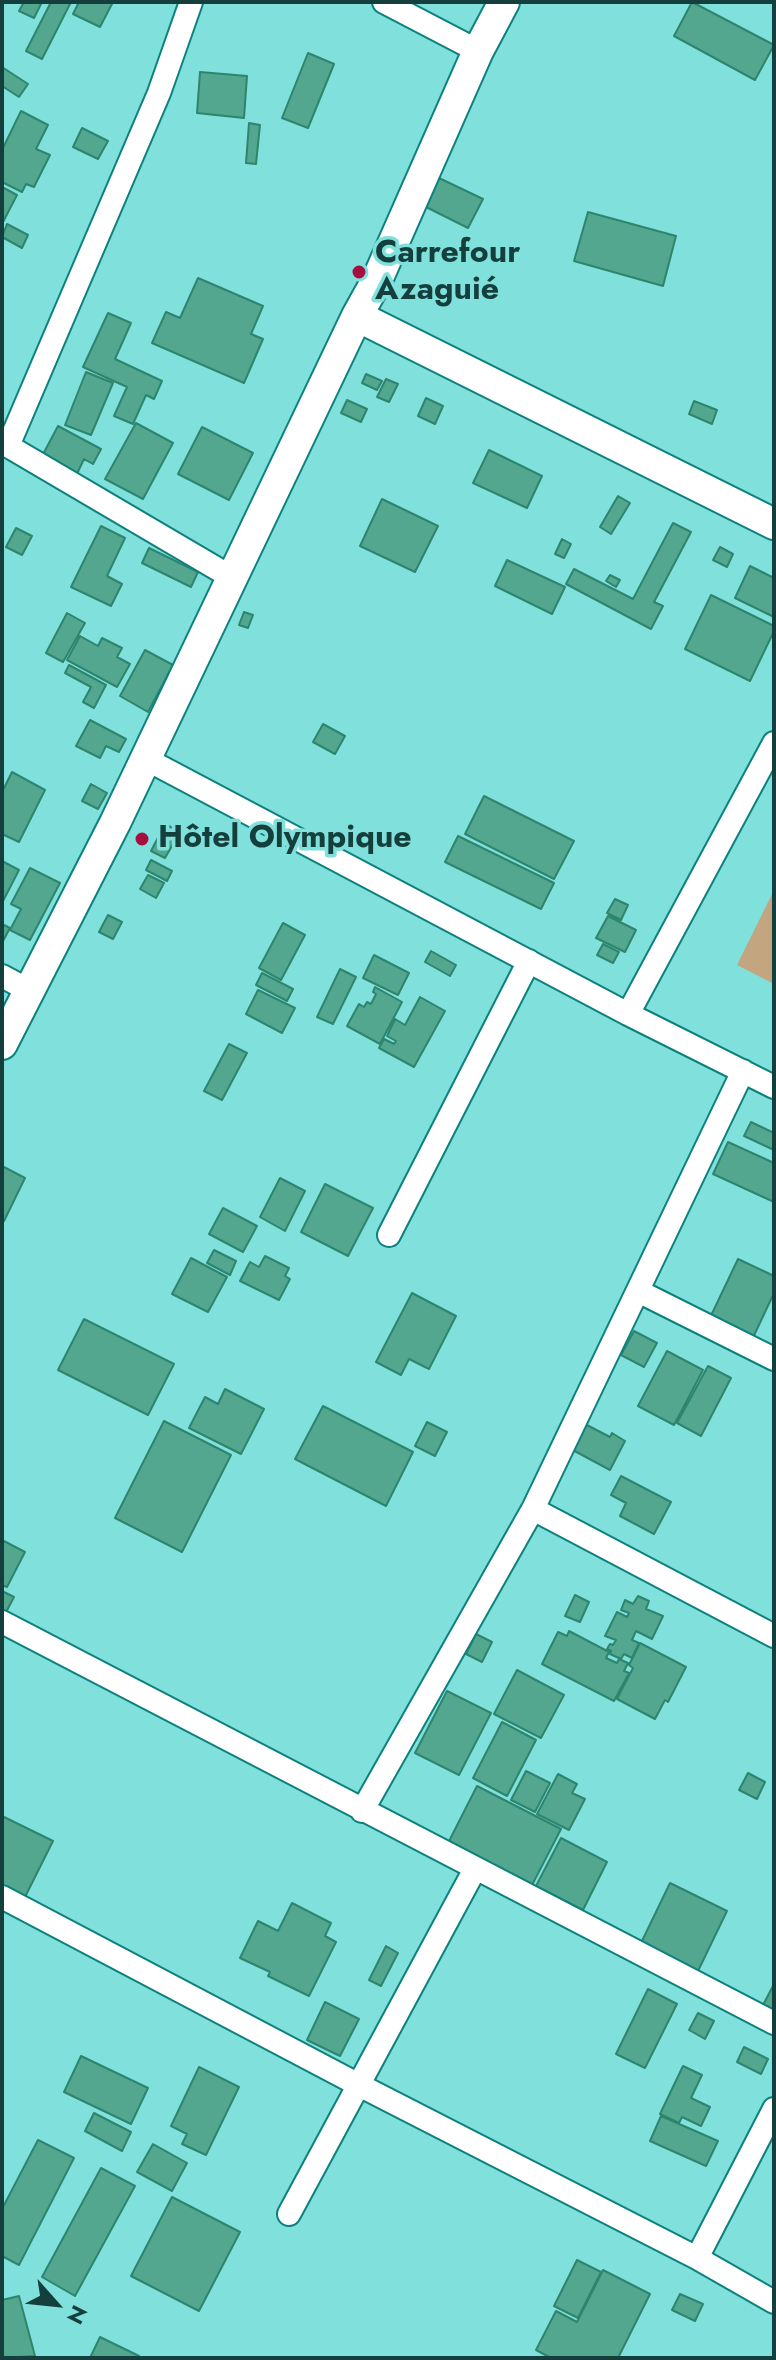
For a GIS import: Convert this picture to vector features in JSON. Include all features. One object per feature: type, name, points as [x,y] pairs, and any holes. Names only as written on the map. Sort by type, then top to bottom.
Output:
[{"type":"street","points":[[191,2],[159,93],[5,455],[231,577]]},
{"type":"street","points":[[384,2],[478,51]]},
{"type":"street","points":[[2,1044],[115,823],[231,577],[377,280],[478,51],[504,2]]},
{"type":"street","points":[[357,316],[774,524]]},
{"type":"street","points":[[628,1014],[774,743]]},
{"type":"street","points":[[144,758],[628,1014],[774,1087]]},
{"type":"street","points":[[389,1235],[529,961]]},
{"type":"street","points":[[2,976],[30,991]]},
{"type":"street","points":[[362,1811],[533,1509],[743,1071]]},
{"type":"street","points":[[638,1291],[774,1359]]},
{"type":"street","points":[[533,1509],[774,1636]]},
{"type":"street","points":[[2,1622],[774,2023]]},
{"type":"street","points":[[289,2214],[475,1869]]},
{"type":"street","points":[[2,1897],[697,2258],[774,2302]]},
{"type":"street","points":[[697,2258],[774,2109]]},
{"type":"shaded area","points":[[774,890],[774,984],[737,965]]},
{"type":"building","points":[[24,2],[42,2],[34,18],[19,11]]},
{"type":"building","points":[[51,2],[71,2],[42,59],[26,51]]},
{"type":"building","points":[[79,2],[113,2],[100,27],[73,14]]},
{"type":"building","points":[[692,2],[774,45],[755,80],[674,36]]},
{"type":"building","points":[[308,53],[334,64],[308,128],[282,118]]},
{"type":"building","points":[[2,67],[28,84],[19,97],[2,86]]},
{"type":"building","points":[[200,72],[247,76],[244,118],[197,113]]},
{"type":"building","points":[[21,111],[48,125],[36,149],[50,155],[34,187],[26,184],[22,192],[2,182],[2,150]]},
{"type":"building","points":[[249,123],[260,125],[256,164],[246,163]]},
{"type":"building","points":[[82,128],[108,141],[98,159],[73,147]]},
{"type":"building","points":[[439,178],[483,199],[468,228],[424,206]]},
{"type":"building","points":[[2,187],[17,195],[2,224]]},
{"type":"building","points":[[588,212],[676,236],[663,286],[574,261]]},
{"type":"building","points":[[7,224],[28,235],[22,248],[2,237]]},
{"type":"building","points":[[198,278],[263,306],[251,334],[263,339],[244,383],[152,343],[166,312],[180,318]]},
{"type":"building","points":[[108,313],[131,323],[115,359],[162,381],[154,399],[146,395],[133,424],[114,416],[127,387],[83,367]]},
{"type":"building","points":[[86,372],[113,383],[91,435],[65,425]]},
{"type":"building","points":[[366,374],[382,381],[377,390],[362,383]]},
{"type":"building","points":[[386,379],[398,384],[389,402],[377,397]]},
{"type":"building","points":[[426,398],[443,406],[435,424],[418,416]]},
{"type":"building","points":[[347,400],[367,409],[361,422],[341,413]]},
{"type":"building","points":[[694,401],[717,410],[712,424],[689,414]]},
{"type":"building","points":[[136,423],[173,443],[143,499],[105,479]]},
{"type":"building","points":[[58,426],[101,449],[93,464],[84,459],[76,476],[41,458]]},
{"type":"building","points":[[202,427],[253,453],[229,500],[178,474]]},
{"type":"building","points":[[489,450],[542,476],[527,508],[473,483]]},
{"type":"building","points":[[618,496],[630,503],[611,534],[600,527]]},
{"type":"building","points":[[382,499],[438,526],[415,572],[360,546]]},
{"type":"building","points":[[673,523],[691,532],[654,602],[663,606],[651,629],[566,584],[574,569],[633,599]]},
{"type":"building","points":[[101,526],[125,538],[107,576],[122,584],[111,606],[71,587]]},
{"type":"building","points":[[16,528],[32,536],[22,555],[6,547]]},
{"type":"building","points":[[562,539],[571,544],[564,558],[555,554]]},
{"type":"building","points":[[720,547],[733,554],[727,567],[713,560]]},
{"type":"building","points":[[149,548],[198,572],[191,587],[142,563]]},
{"type":"building","points":[[507,560],[565,587],[552,614],[495,586]]},
{"type":"building","points":[[750,566],[774,578],[774,617],[735,598]]},
{"type":"building","points":[[610,575],[620,580],[616,587],[606,581]]},
{"type":"building","points":[[711,595],[774,626],[750,681],[685,649]]},
{"type":"building","points":[[244,612],[253,615],[248,628],[239,625]]},
{"type":"building","points":[[67,613],[85,623],[63,662],[46,653]]},
{"type":"building","points":[[80,636],[98,646],[102,638],[122,648],[117,657],[130,664],[117,687],[67,660]]},
{"type":"building","points":[[145,650],[173,665],[148,712],[120,696]]},
{"type":"building","points":[[69,665],[106,685],[94,708],[83,702],[91,687],[65,673]]},
{"type":"building","points":[[90,720],[126,739],[119,752],[106,746],[100,758],[76,746]]},
{"type":"building","points":[[323,724],[345,736],[335,754],[313,742]]},
{"type":"building","points":[[12,772],[45,790],[19,842],[2,834],[2,792]]},
{"type":"building","points":[[91,784],[107,793],[98,809],[82,801]]},
{"type":"building","points":[[484,796],[574,841],[554,879],[465,834]]},
{"type":"building","points":[[165,824],[180,832],[165,858],[151,851]]},
{"type":"building","points":[[458,836],[554,883],[541,909],[445,862]]},
{"type":"building","points":[[151,860],[172,871],[167,881],[146,870]]},
{"type":"building","points":[[2,861],[19,870],[2,903]]},
{"type":"building","points":[[30,868],[60,883],[30,940],[10,930],[21,909],[11,904]]},
{"type":"building","points":[[148,875],[164,883],[156,898],[140,889]]},
{"type":"building","points":[[615,899],[628,905],[621,920],[607,913]]},
{"type":"building","points":[[108,915],[122,922],[113,939],[99,932]]},
{"type":"building","points":[[608,916],[636,930],[625,952],[596,938]]},
{"type":"building","points":[[283,923],[305,935],[281,980],[259,968]]},
{"type":"building","points":[[2,924],[10,928],[2,943]]},
{"type":"building","points":[[603,944],[619,952],[613,963],[597,955]]},
{"type":"building","points":[[431,951],[456,965],[450,976],[425,962]]},
{"type":"building","points":[[374,955],[409,973],[398,995],[363,978]]},
{"type":"building","points":[[340,969],[356,977],[333,1024],[317,1017]]},
{"type":"building","points":[[262,973],[293,989],[287,1001],[256,985]]},
{"type":"building","points":[[375,987],[402,1002],[380,1044],[347,1026],[359,1004],[364,1007],[367,1002],[371,1004],[376,994],[373,992]]},
{"type":"building","points":[[258,990],[295,1008],[282,1033],[246,1014]]},
{"type":"building","points":[[420,997],[445,1011],[414,1067],[379,1048],[384,1039],[394,1044],[396,1041],[387,1036],[395,1019],[405,1025]]},
{"type":"building","points":[[229,1044],[247,1053],[222,1100],[204,1091]]},
{"type":"building","points":[[751,1122],[774,1133],[774,1150],[744,1136]]},
{"type":"building","points":[[728,1142],[774,1163],[774,1202],[713,1174]]},
{"type":"building","points":[[2,1166],[25,1178],[4,1221],[2,1220]]},
{"type":"building","points":[[280,1178],[305,1191],[285,1231],[260,1217]]},
{"type":"building","points":[[325,1184],[373,1208],[348,1256],[301,1232]]},
{"type":"building","points":[[223,1208],[257,1226],[243,1252],[209,1234]]},
{"type":"building","points":[[214,1250],[236,1261],[230,1275],[207,1263]]},
{"type":"building","points":[[265,1256],[289,1268],[285,1276],[290,1279],[279,1300],[240,1281],[250,1262],[259,1267]]},
{"type":"building","points":[[191,1258],[227,1277],[208,1312],[172,1294]]},
{"type":"building","points":[[738,1259],[774,1276],[774,1293],[750,1344],[707,1324]]},
{"type":"building","points":[[412,1293],[456,1316],[429,1369],[409,1359],[401,1375],[376,1362]]},
{"type":"building","points":[[84,1319],[174,1364],[148,1415],[58,1370]]},
{"type":"building","points":[[634,1331],[657,1343],[644,1367],[621,1355]]},
{"type":"building","points":[[667,1351],[703,1370],[674,1425],[638,1406]]},
{"type":"building","points":[[708,1366],[731,1378],[701,1436],[677,1423]]},
{"type":"building","points":[[225,1389],[264,1409],[241,1454],[189,1428],[205,1397],[218,1404]]},
{"type":"building","points":[[323,1406],[413,1452],[386,1506],[295,1459]]},
{"type":"building","points":[[164,1421],[231,1455],[182,1552],[115,1518]]},
{"type":"building","points":[[427,1422],[447,1432],[435,1456],[415,1446]]},
{"type":"building","points":[[583,1423],[625,1441],[610,1470],[569,1448]]},
{"type":"building","points":[[621,1476],[671,1502],[654,1534],[620,1516],[626,1503],[611,1495]]},
{"type":"building","points":[[2,1540],[25,1552],[7,1587],[2,1585]]},
{"type":"building","points":[[2,1591],[14,1597],[3,1618],[2,1618]]},
{"type":"building","points":[[575,1595],[589,1602],[580,1622],[565,1616]]},
{"type":"building","points":[[638,1596],[649,1601],[646,1609],[663,1616],[652,1639],[636,1631],[632,1640],[639,1643],[632,1658],[624,1654],[621,1659],[607,1649],[616,1640],[605,1636],[617,1612],[627,1617],[629,1613],[621,1610],[625,1600],[633,1604]]},
{"type":"building","points":[[569,1631],[609,1652],[606,1658],[617,1663],[619,1659],[628,1663],[624,1671],[629,1673],[614,1701],[542,1664],[558,1632],[567,1636]]},
{"type":"building","points":[[476,1634],[492,1642],[482,1662],[466,1654]]},
{"type":"building","points":[[640,1643],[686,1667],[668,1702],[665,1700],[655,1719],[617,1699],[633,1668],[629,1665]]},
{"type":"building","points":[[517,1670],[564,1695],[541,1738],[494,1714]]},
{"type":"building","points":[[447,1691],[491,1713],[459,1775],[415,1753]]},
{"type":"building","points":[[502,1722],[536,1740],[507,1796],[473,1778]]},
{"type":"building","points":[[526,1771],[550,1783],[535,1812],[511,1800]]},
{"type":"building","points":[[748,1773],[765,1782],[757,1799],[739,1790]]},
{"type":"building","points":[[558,1774],[577,1784],[572,1793],[585,1799],[569,1830],[537,1814]]},
{"type":"building","points":[[477,1786],[561,1829],[530,1889],[446,1847]]},
{"type":"building","points":[[2,1816],[53,1841],[25,1897],[2,1886]]},
{"type":"building","points":[[561,1838],[607,1862],[583,1910],[536,1886]]},
{"type":"building","points":[[670,1883],[727,1911],[698,1971],[641,1943]]},
{"type":"building","points":[[292,1903],[331,1923],[325,1936],[336,1942],[309,1996],[240,1958],[258,1921],[278,1931]]},
{"type":"building","points":[[386,1946],[398,1953],[381,1986],[369,1980]]},
{"type":"building","points":[[774,1984],[774,2011],[763,2005]]},
{"type":"building","points":[[648,1989],[677,2004],[645,2068],[616,2054]]},
{"type":"building","points":[[325,2002],[359,2019],[340,2056],[307,2040]]},
{"type":"building","points":[[698,2013],[714,2021],[705,2039],[689,2030]]},
{"type":"building","points":[[744,2047],[768,2059],[761,2074],[737,2062]]},
{"type":"building","points":[[81,2056],[148,2088],[131,2124],[64,2092]]},
{"type":"building","points":[[683,2066],[702,2075],[691,2098],[710,2107],[701,2126],[682,2117],[679,2123],[660,2114]]},
{"type":"building","points":[[199,2067],[239,2087],[206,2155],[182,2144],[187,2134],[171,2126]]},
{"type":"building","points":[[94,2113],[131,2132],[122,2151],[85,2131]]},
{"type":"building","points":[[661,2116],[718,2141],[706,2166],[650,2141]]},
{"type":"building","points":[[38,2140],[74,2158],[19,2265],[2,2256],[2,2209]]},
{"type":"building","points":[[153,2144],[187,2163],[172,2191],[137,2172]]},
{"type":"building","points":[[101,2168],[135,2186],[75,2296],[42,2277]]},
{"type":"building","points":[[172,2197],[240,2232],[199,2311],[131,2276]]},
{"type":"building","points":[[577,2260],[601,2272],[578,2318],[554,2306]]},
{"type":"building","points":[[603,2270],[650,2294],[618,2358],[551,2358],[536,2350],[556,2311],[577,2322]]},
{"type":"building","points":[[680,2294],[703,2304],[695,2321],[672,2310]]},
{"type":"building","points":[[19,2296],[35,2356],[2,2358],[2,2300]]},
{"type":"building","points":[[100,2337],[139,2356],[138,2358],[90,2358]]},
{"type":"place","name":"Carrefour Azaguié","points":[[359,272]]},
{"type":"place","name":"Hôtel Olympique","points":[[142,839]]}]
